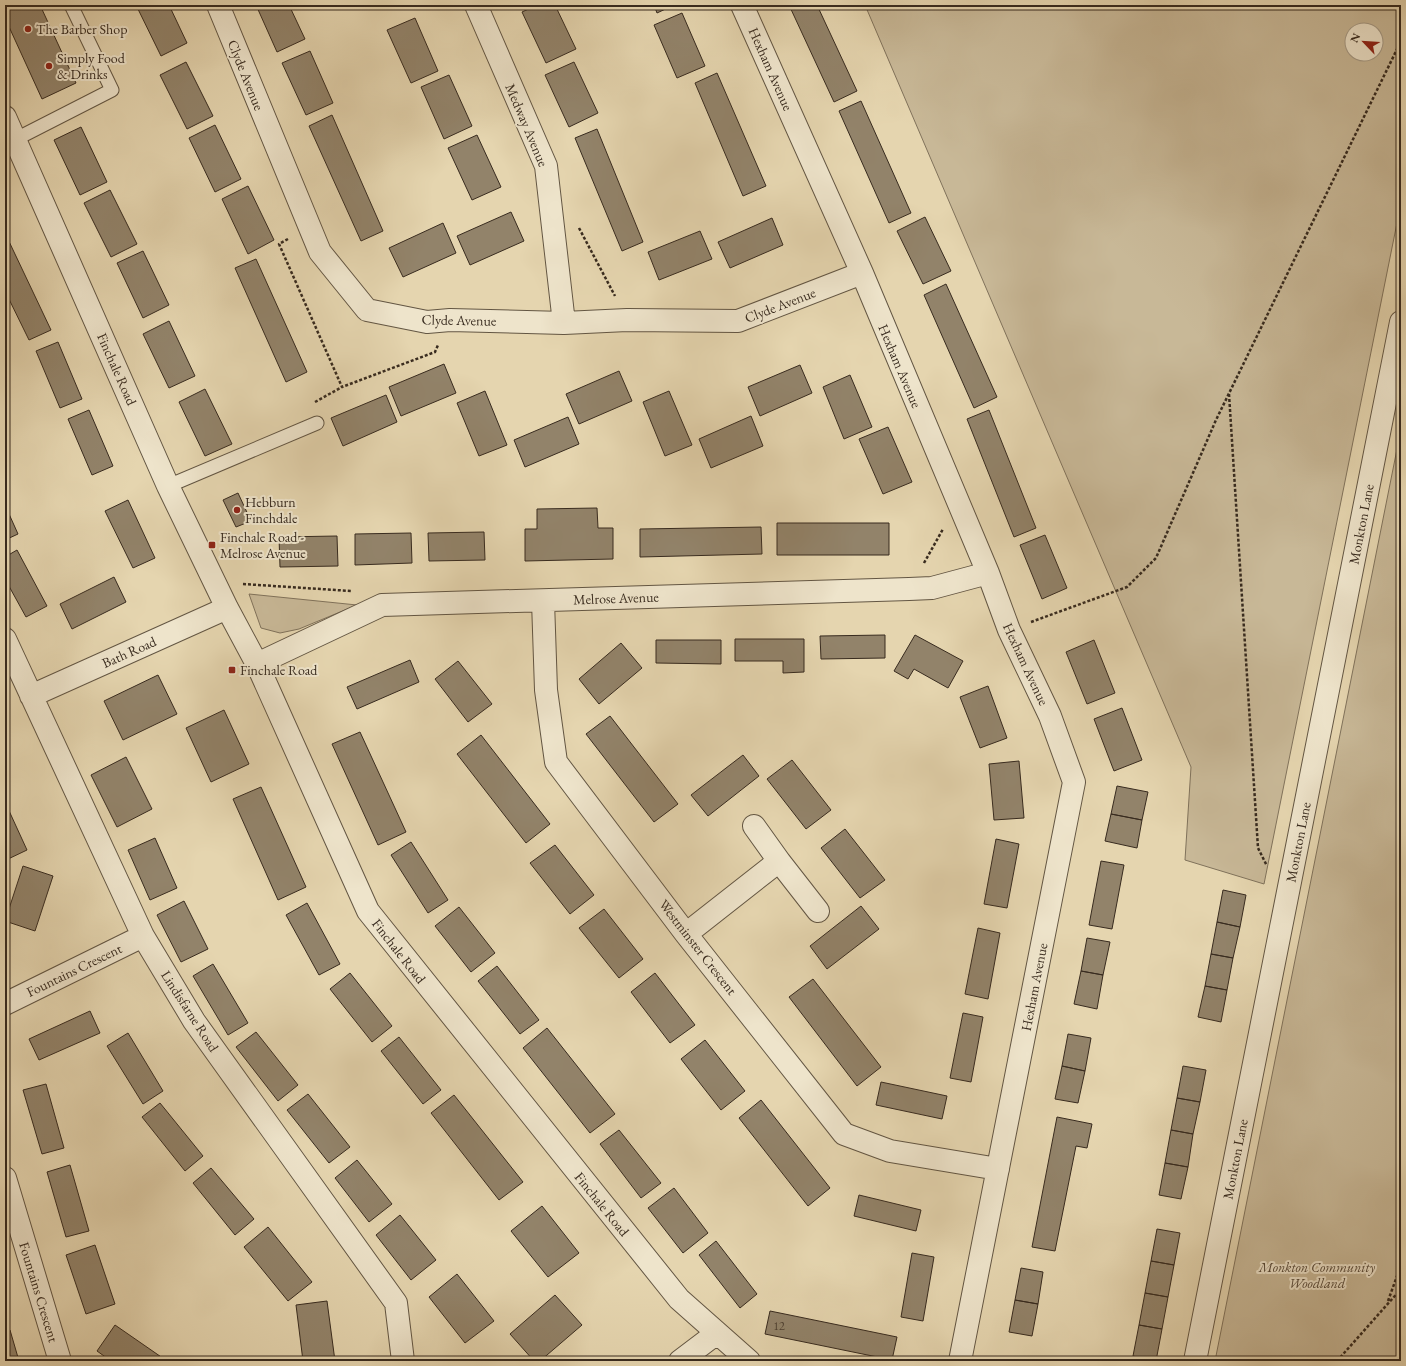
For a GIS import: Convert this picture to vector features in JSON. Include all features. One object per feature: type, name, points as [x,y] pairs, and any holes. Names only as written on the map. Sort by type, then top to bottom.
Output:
[{"type":"street","name":"Clyde Avenue","points":[[218,5],[320,252],[367,310],[427,322],[450,320],[564,323],[627,320],[738,321],[862,273]]},
{"type":"street","name":"Medway Avenue","points":[[476,5],[546,166],[564,323]]},
{"type":"street","name":"Hexham Avenue","points":[[742,5],[862,273],[988,573],[1009,630],[1050,716],[1074,782],[960,1361]]},
{"type":"street","name":"Finchale Road","points":[[5,117],[168,486],[211,576],[256,664],[368,911],[679,1299],[749,1361]]},
{"type":"street","name":"Monkton Lane","points":[[1195,1361],[1401,322]]},
{"type":"street","name":"Melrose Avenue","points":[[256,664],[382,605],[932,588],[988,573]]},
{"type":"street","name":"Westminster Crescent","points":[[543,601],[546,690],[556,762],[686,934],[844,1134],[890,1151],[998,1169]]},
{"type":"street","name":"Bath Road","points":[[30,696],[227,608]]},
{"type":"street","name":"Lindisfarne Road","points":[[5,639],[30,696],[143,936],[194,1021],[396,1303],[403,1361]]},
{"type":"street","points":[[754,826],[818,911]]},
{"type":"street","points":[[686,934],[779,861]]},
{"type":"street","name":"Fountains Crescent","points":[[5,1004],[143,936]]},
{"type":"street","name":"Fountains Crescent","points":[[5,1178],[60,1361]]},
{"type":"street","points":[[680,1361],[717,1333]]},
{"type":"lane","points":[[16,139],[112,90],[71,5]]},
{"type":"lane","points":[[168,486],[317,423]]},
{"type":"path","points":[[1009,630],[1127,587],[1156,558],[1229,393],[1401,41]]},
{"type":"path","points":[[576,222],[627,320]]},
{"type":"path","points":[[1229,393],[1258,848],[1269,869]]},
{"type":"path","points":[[909,589],[958,503]]},
{"type":"path","points":[[211,576],[244,584],[352,591]]},
{"type":"path","points":[[1388,1304],[1401,1265]]},
{"type":"path","points":[[1337,1361],[1401,1289]]},
{"type":"green space","points":[[865,5],[1401,5],[1401,203],[1264,884],[1185,860],[1191,767]]},
{"type":"green space","name":"Monkton Community Woodland","points":[[1401,429],[1401,1361],[1215,1361]]},
{"type":"green space","points":[[249,594],[357,605],[299,629],[280,633],[261,628]]},
{"type":"building","points":[[5,5],[40,5],[76,83],[42,99],[5,18]]},
{"type":"building","points":[[136,5],[169,5],[187,43],[161,56]]},
{"type":"building","points":[[256,5],[289,5],[305,39],[277,52]]},
{"type":"building","points":[[537,5],[555,5],[576,49],[546,63],[522,12]]},
{"type":"building","points":[[654,5],[674,5],[657,13]]},
{"type":"building","points":[[789,5],[817,5],[857,91],[834,102]]},
{"type":"building","points":[[682,13],[705,66],[677,78],[654,25]]},
{"type":"building","points":[[415,18],[438,71],[411,83],[387,30]]},
{"type":"building","points":[[310,51],[333,103],[306,115],[282,63]]},
{"type":"building","points":[[186,62],[213,116],[187,129],[160,75]]},
{"type":"building","points":[[574,62],[598,113],[569,127],[545,75]]},
{"type":"building","points":[[717,73],[766,186],[743,196],[695,83]]},
{"type":"building","points":[[449,75],[472,126],[444,139],[421,87]]},
{"type":"building","points":[[861,101],[911,213],[889,223],[839,111]]},
{"type":"building","points":[[332,115],[383,231],[361,241],[309,126]]},
{"type":"building","points":[[215,125],[241,179],[215,192],[189,138]]},
{"type":"building","points":[[81,127],[107,182],[80,195],[54,140]]},
{"type":"building","points":[[597,129],[643,242],[622,251],[575,138]]},
{"type":"building","points":[[477,135],[501,187],[472,200],[448,148]]},
{"type":"building","points":[[248,186],[274,240],[248,254],[222,199]]},
{"type":"building","points":[[110,190],[137,244],[111,257],[84,203]]},
{"type":"building","points":[[511,212],[524,241],[470,265],[457,236]]},
{"type":"building","points":[[925,217],[951,271],[923,284],[897,231]]},
{"type":"building","points":[[772,218],[783,245],[730,268],[718,242]]},
{"type":"building","points":[[443,223],[456,253],[403,277],[389,248]]},
{"type":"building","points":[[700,231],[712,259],[659,280],[648,252]]},
{"type":"building","points":[[5,233],[51,330],[29,340],[5,291]]},
{"type":"building","points":[[143,251],[169,305],[143,318],[117,263]]},
{"type":"building","points":[[256,259],[307,372],[286,382],[235,268]]},
{"type":"building","points":[[946,284],[997,397],[974,408],[924,295]]},
{"type":"building","points":[[169,321],[195,376],[169,388],[143,334]]},
{"type":"building","points":[[58,342],[82,399],[60,408],[36,351]]},
{"type":"building","points":[[444,364],[456,393],[401,416],[389,387]]},
{"type":"building","points":[[800,365],[812,393],[760,416],[748,387]]},
{"type":"building","points":[[619,371],[632,401],[579,424],[566,394]]},
{"type":"building","points":[[850,375],[872,427],[844,439],[823,387]]},
{"type":"building","points":[[205,389],[232,444],[205,456],[179,402]]},
{"type":"building","points":[[485,391],[507,445],[479,456],[457,403]]},
{"type":"building","points":[[669,391],[692,445],[665,456],[643,402]]},
{"type":"building","points":[[386,395],[397,422],[343,446],[331,418]]},
{"type":"building","points":[[89,410],[113,466],[92,475],[68,419]]},
{"type":"building","points":[[989,410],[1036,528],[1014,537],[967,419]]},
{"type":"building","points":[[751,416],[763,446],[711,468],[699,439]]},
{"type":"building","points":[[568,417],[579,444],[525,467],[514,440]]},
{"type":"building","points":[[888,427],[912,482],[883,494],[859,439]]},
{"type":"building","name":"Hebburn Finchdale","points":[[238,493],[251,521],[236,527],[223,500]]},
{"type":"building","points":[[128,500],[155,558],[133,568],[105,511]]},
{"type":"building","points":[[5,505],[18,534],[5,540]]},
{"type":"building","points":[[597,508],[598,528],[613,528],[613,559],[525,561],[525,529],[537,529],[537,509]]},
{"type":"building","points":[[777,523],[889,523],[889,555],[777,555]]},
{"type":"building","points":[[761,527],[762,554],[640,557],[640,529]]},
{"type":"building","points":[[484,532],[485,560],[429,561],[428,533]]},
{"type":"building","points":[[411,533],[412,563],[355,565],[355,534]]},
{"type":"building","points":[[1045,535],[1067,588],[1042,599],[1020,545]]},
{"type":"building","points":[[337,536],[338,566],[280,567],[279,537]]},
{"type":"building","points":[[17,550],[47,606],[26,617],[5,579],[5,557]]},
{"type":"building","points":[[114,577],[126,602],[72,629],[60,604]]},
{"type":"building","points":[[885,635],[885,658],[821,659],[820,636]]},
{"type":"building","points":[[915,635],[963,661],[948,688],[914,669],[908,679],[894,671]]},
{"type":"building","points":[[735,639],[804,639],[804,672],[783,673],[783,661],[735,661]]},
{"type":"building","points":[[656,640],[721,640],[721,664],[656,663]]},
{"type":"building","points":[[1094,640],[1115,693],[1087,704],[1066,652]]},
{"type":"building","points":[[621,643],[642,668],[599,704],[579,679]]},
{"type":"building","points":[[410,660],[419,682],[357,709],[347,687]]},
{"type":"building","points":[[458,661],[492,704],[468,722],[435,679]]},
{"type":"building","points":[[158,675],[177,714],[123,740],[104,701]]},
{"type":"building","points":[[988,686],[1007,738],[980,748],[960,697]]},
{"type":"building","points":[[1122,708],[1142,760],[1114,771],[1094,719]]},
{"type":"building","points":[[224,710],[249,764],[211,782],[186,728]]},
{"type":"building","points":[[610,716],[678,804],[654,822],[586,734]]},
{"type":"building","points":[[360,732],[406,832],[378,845],[332,744]]},
{"type":"building","points":[[481,735],[550,824],[526,843],[457,754]]},
{"type":"building","points":[[743,755],[759,776],[708,816],[691,795]]},
{"type":"building","points":[[126,757],[152,809],[117,827],[91,775]]},
{"type":"building","points":[[792,760],[831,810],[806,829],[767,779]]},
{"type":"building","points":[[1019,761],[1024,818],[994,820],[989,764]]},
{"type":"building","points":[[1117,786],[1148,792],[1142,820],[1111,814]]},
{"type":"building","points":[[261,787],[306,887],[278,900],[233,799]]},
{"type":"building","points":[[5,802],[27,850],[6,860],[5,858]]},
{"type":"building","points":[[1111,814],[1142,820],[1137,848],[1105,841]]},
{"type":"building","points":[[845,829],[885,880],[860,898],[821,848]]},
{"type":"building","points":[[155,838],[177,888],[150,900],[128,850]]},
{"type":"building","points":[[996,839],[1019,844],[1007,908],[984,904]]},
{"type":"building","points":[[411,842],[448,900],[428,913],[391,855]]},
{"type":"building","points":[[555,845],[594,895],[570,914],[530,863]]},
{"type":"building","points":[[1101,861],[1124,865],[1112,929],[1089,925]]},
{"type":"building","points":[[23,866],[53,876],[35,931],[5,921]]},
{"type":"building","points":[[1223,890],[1246,895],[1240,927],[1217,922]]},
{"type":"building","points":[[184,901],[208,949],[181,962],[157,915]]},
{"type":"building","points":[[307,903],[340,964],[319,975],[286,915]]},
{"type":"building","points":[[861,906],[879,929],[827,969],[810,946]]},
{"type":"building","points":[[459,907],[495,953],[471,972],[435,926]]},
{"type":"building","points":[[604,909],[643,959],[619,978],[579,928]]},
{"type":"building","points":[[1217,922],[1240,927],[1233,958],[1211,954]]},
{"type":"building","points":[[978,928],[1000,933],[988,999],[965,994]]},
{"type":"building","points":[[1087,938],[1110,942],[1103,975],[1081,971]]},
{"type":"building","points":[[1211,954],[1233,958],[1227,990],[1205,986]]},
{"type":"building","points":[[213,964],[248,1023],[228,1035],[193,976]]},
{"type":"building","points":[[497,966],[539,1020],[520,1034],[478,981]]},
{"type":"building","points":[[1081,971],[1103,975],[1097,1009],[1074,1004]]},
{"type":"building","points":[[350,973],[392,1026],[372,1042],[330,989]]},
{"type":"building","points":[[655,973],[695,1025],[670,1043],[631,992]]},
{"type":"building","points":[[813,979],[881,1067],[857,1086],[789,997]]},
{"type":"building","points":[[1205,986],[1227,990],[1221,1022],[1198,1017]]},
{"type":"building","points":[[90,1011],[100,1033],[39,1060],[29,1039]]},
{"type":"building","points":[[963,1013],[983,1017],[971,1082],[950,1078]]},
{"type":"building","points":[[547,1028],[615,1114],[590,1133],[523,1048]]},
{"type":"building","points":[[256,1032],[298,1085],[278,1101],[236,1047]]},
{"type":"building","points":[[128,1033],[163,1091],[143,1104],[107,1046]]},
{"type":"building","points":[[1068,1034],[1091,1038],[1085,1071],[1062,1066]]},
{"type":"building","points":[[399,1037],[441,1090],[423,1104],[381,1051]]},
{"type":"building","points":[[705,1040],[745,1091],[721,1110],[681,1059]]},
{"type":"building","points":[[1062,1066],[1085,1071],[1078,1103],[1055,1099]]},
{"type":"building","points":[[1183,1066],[1206,1070],[1200,1102],[1177,1098]]},
{"type":"building","points":[[881,1082],[947,1096],[942,1119],[876,1105]]},
{"type":"building","points":[[46,1084],[64,1148],[42,1154],[23,1090]]},
{"type":"building","points":[[308,1094],[350,1147],[329,1163],[287,1110]]},
{"type":"building","points":[[454,1095],[523,1182],[499,1200],[431,1113]]},
{"type":"building","points":[[1177,1098],[1200,1102],[1193,1134],[1171,1130]]},
{"type":"building","points":[[761,1100],[830,1188],[808,1206],[739,1118]]},
{"type":"building","points":[[160,1103],[203,1156],[185,1171],[142,1117]]},
{"type":"building","points":[[1057,1117],[1092,1124],[1087,1148],[1076,1146],[1055,1251],[1032,1247]]},
{"type":"building","points":[[619,1130],[661,1183],[641,1198],[600,1144]]},
{"type":"building","points":[[1171,1130],[1193,1134],[1188,1167],[1165,1163]]},
{"type":"building","points":[[357,1160],[392,1204],[369,1222],[335,1178]]},
{"type":"building","points":[[1165,1163],[1188,1167],[1181,1199],[1159,1195]]},
{"type":"building","points":[[70,1165],[89,1231],[66,1237],[47,1172]]},
{"type":"building","points":[[211,1168],[254,1219],[235,1235],[193,1183]]},
{"type":"building","points":[[674,1188],[708,1233],[683,1253],[648,1208]]},
{"type":"building","points":[[859,1195],[921,1210],[916,1231],[854,1216]]},
{"type":"building","points":[[542,1206],[579,1253],[548,1277],[511,1231]]},
{"type":"building","points":[[400,1215],[436,1260],[411,1280],[376,1235]]},
{"type":"building","points":[[268,1227],[312,1282],[288,1301],[244,1247]]},
{"type":"building","points":[[1157,1229],[1180,1233],[1174,1265],[1151,1261]]},
{"type":"building","points":[[716,1241],[757,1294],[740,1308],[699,1255]]},
{"type":"building","points":[[95,1245],[115,1304],[86,1314],[66,1255]]},
{"type":"building","points":[[912,1253],[934,1257],[923,1321],[901,1317]]},
{"type":"building","points":[[1151,1261],[1174,1265],[1168,1297],[1145,1293]]},
{"type":"building","points":[[1021,1268],[1043,1272],[1038,1304],[1015,1300]]},
{"type":"building","points":[[457,1274],[494,1321],[465,1343],[429,1297]]},
{"type":"building","points":[[1145,1293],[1168,1297],[1162,1329],[1139,1325]]},
{"type":"building","points":[[555,1295],[582,1325],[540,1361],[534,1361],[510,1334]]},
{"type":"building","points":[[1015,1300],[1038,1304],[1032,1336],[1009,1332]]},
{"type":"building","points":[[327,1301],[335,1361],[303,1361],[296,1305]]},
{"type":"building","points":[[770,1311],[897,1337],[892,1360],[765,1334]]},
{"type":"building","points":[[115,1325],[167,1361],[111,1361],[97,1351]]},
{"type":"building","points":[[1139,1325],[1162,1329],[1156,1361],[1133,1356]]},
{"type":"building","points":[[10,1330],[19,1361],[5,1361],[5,1331]]},
{"type":"place","name":"The Barber Shop","points":[[28,29]]},
{"type":"place","name":"Simply Food & Drinks","points":[[49,66]]},
{"type":"place","name":"Hebburn Finchdale","points":[[237,510]]},
{"type":"place","name":"Finchale Road - Melrose Avenue","points":[[212,545]]},
{"type":"place","name":"Finchale Road","points":[[232,670]]}]
